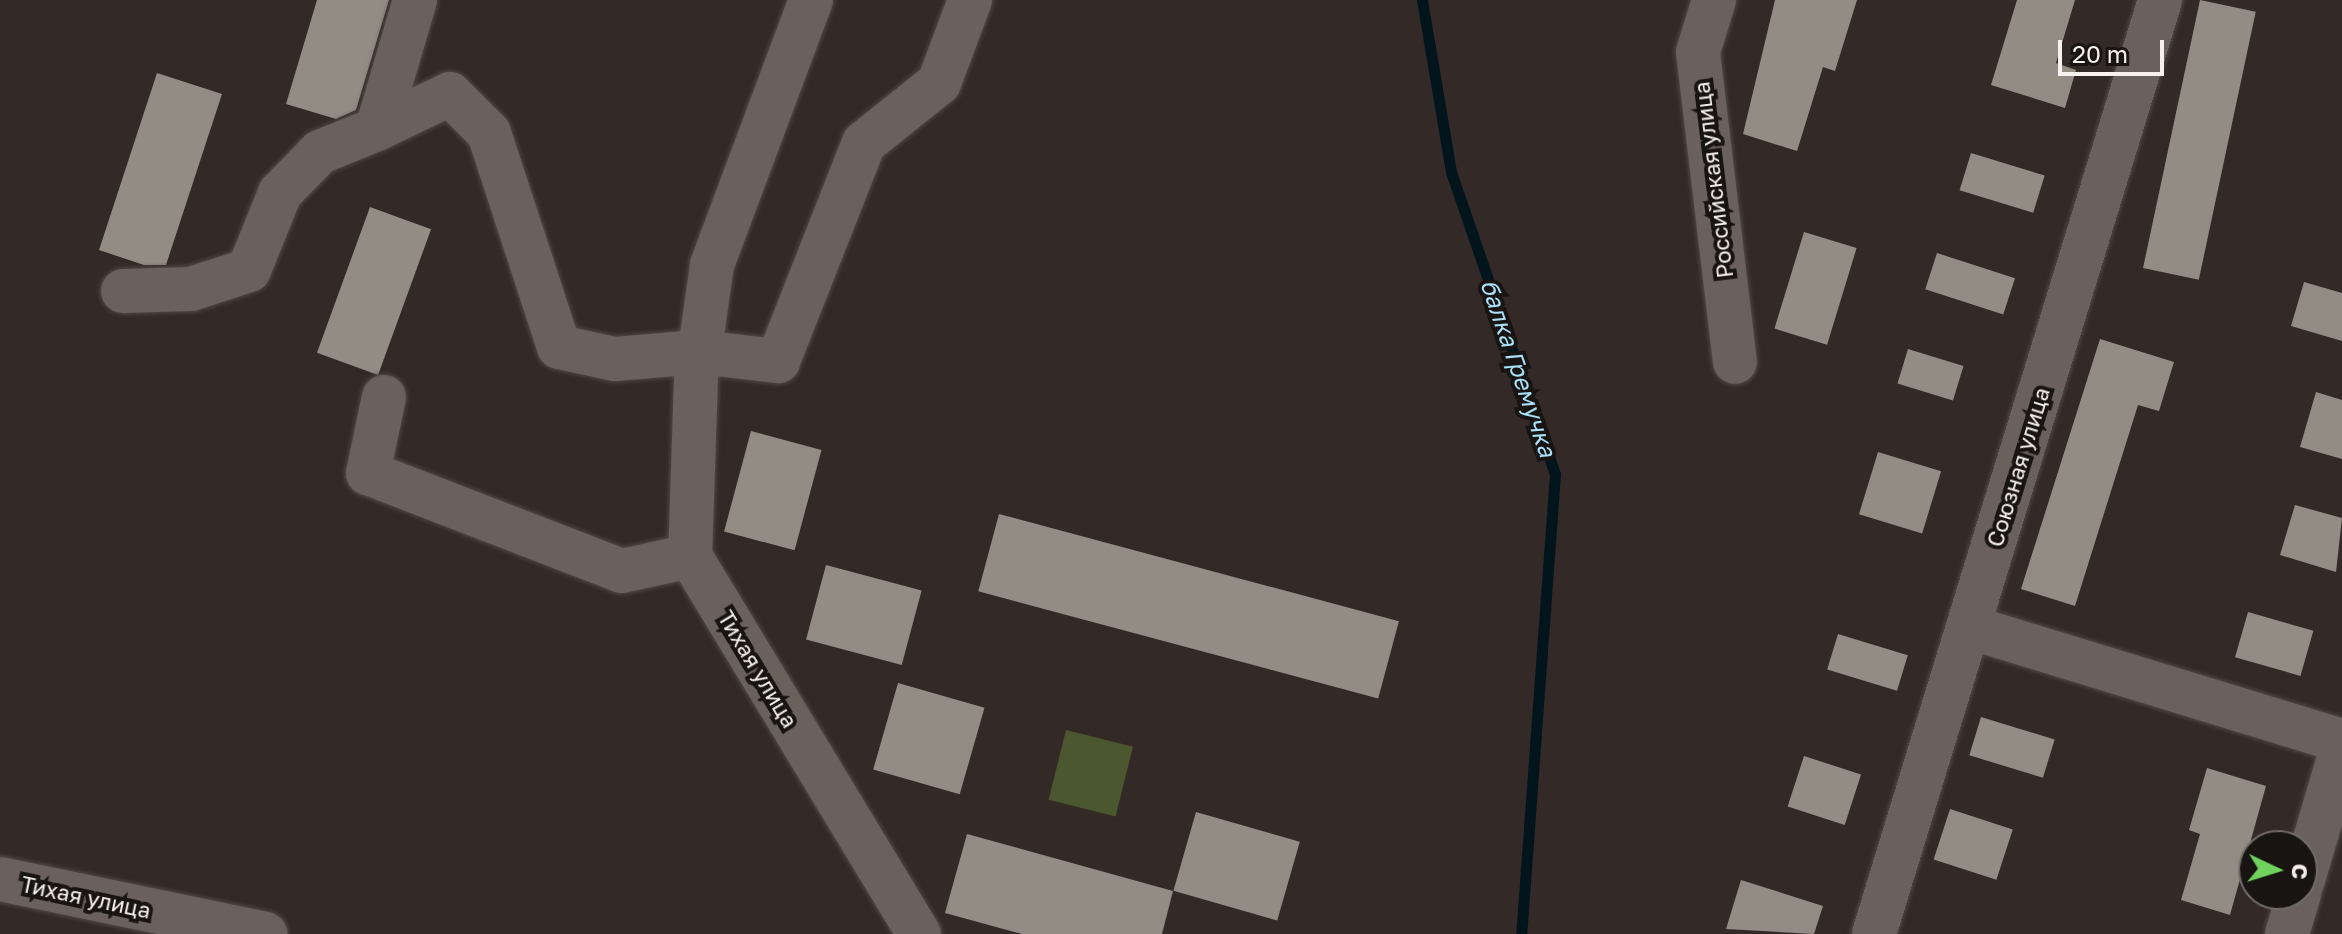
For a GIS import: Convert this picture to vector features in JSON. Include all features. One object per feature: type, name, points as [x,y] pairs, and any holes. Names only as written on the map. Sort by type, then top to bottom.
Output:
[{"type":"street","points":[[377,129],[415,0]]},
{"type":"street","points":[[384,397],[368,473],[622,571],[690,556],[697,365],[712,265],[811,0]]},
{"type":"street","points":[[123,291],[191,289],[249,270],[280,193],[320,152],[450,94],[489,133],[559,347],[615,359],[697,365],[778,361],[864,143],[939,83],[970,0]]},
{"type":"street","name":"Российская улица","points":[[1714,0],[1698,52],[1735,362]]},
{"type":"street","name":"Союзная улица","points":[[1874,934],[2160,0]]},
{"type":"street","name":"Тихая улица","points":[[690,556],[919,934]]},
{"type":"street","points":[[1969,627],[2342,741]]},
{"type":"street","points":[[2318,830],[2342,748]]},
{"type":"street","name":"Тихая улица","points":[[0,879],[265,934]]},
{"type":"street","points":[[2287,934],[2294,910]]},
{"type":"green space","points":[[1066,730],[1133,747],[1116,817],[1049,800]]},
{"type":"building","points":[[317,0],[389,0],[356,110],[336,119],[286,104]]},
{"type":"building","points":[[1775,0],[1857,0],[1835,71],[1823,67],[1797,151],[1743,134]]},
{"type":"building","points":[[2017,0],[2075,0],[2056,63],[2076,70],[2065,108],[1991,85]]},
{"type":"building","points":[[2200,0],[2256,12],[2199,280],[2143,268]]},
{"type":"building","points":[[157,73],[222,94],[166,265],[144,265],[99,250]]},
{"type":"building","points":[[1971,153],[2045,176],[2033,213],[1960,190]]},
{"type":"building","points":[[370,207],[431,229],[378,375],[317,353]]},
{"type":"building","points":[[1804,232],[1857,248],[1827,345],[1774,329]]},
{"type":"building","points":[[1937,253],[2015,278],[2003,314],[1925,289]]},
{"type":"building","points":[[2304,282],[2342,293],[2342,341],[2291,326]]},
{"type":"building","points":[[2100,339],[2174,362],[2159,411],[2138,405],[2075,606],[2021,589]]},
{"type":"building","points":[[1908,349],[1963,366],[1953,400],[1897,383]]},
{"type":"building","points":[[2316,392],[2342,400],[2342,459],[2300,447]]},
{"type":"building","points":[[751,431],[822,450],[795,550],[724,531]]},
{"type":"building","points":[[1878,452],[1941,471],[1922,533],[1859,514]]},
{"type":"building","points":[[2295,505],[2342,518],[2336,572],[2280,555]]},
{"type":"building","points":[[999,514],[1399,621],[1378,698],[978,591]]},
{"type":"building","points":[[826,565],[922,591],[902,665],[806,639]]},
{"type":"building","points":[[2248,612],[2313,631],[2300,676],[2235,657]]},
{"type":"building","points":[[1838,634],[1908,655],[1897,691],[1827,669]]},
{"type":"building","points":[[898,683],[985,708],[960,794],[873,770]]},
{"type":"building","points":[[1981,717],[2055,740],[2043,778],[1969,755]]},
{"type":"building","points":[[1804,756],[1861,775],[1845,825],[1788,806]]},
{"type":"building","points":[[2207,768],[2266,786],[2254,830],[2238,830],[2238,886],[2230,915],[2181,900],[2200,834],[2189,830]]},
{"type":"building","points":[[1950,809],[2013,829],[1996,880],[1934,859]]},
{"type":"building","points":[[1196,812],[1300,842],[1277,921],[1173,891]]},
{"type":"building","points":[[967,834],[1173,891],[1162,934],[1022,934],[945,913]]},
{"type":"building","points":[[1741,880],[1823,906],[1814,934],[1726,929]]},
{"type":"waterway","name":"балка Гремучка","points":[[1422,0],[1451,172],[1555,474],[1521,934]]}]
